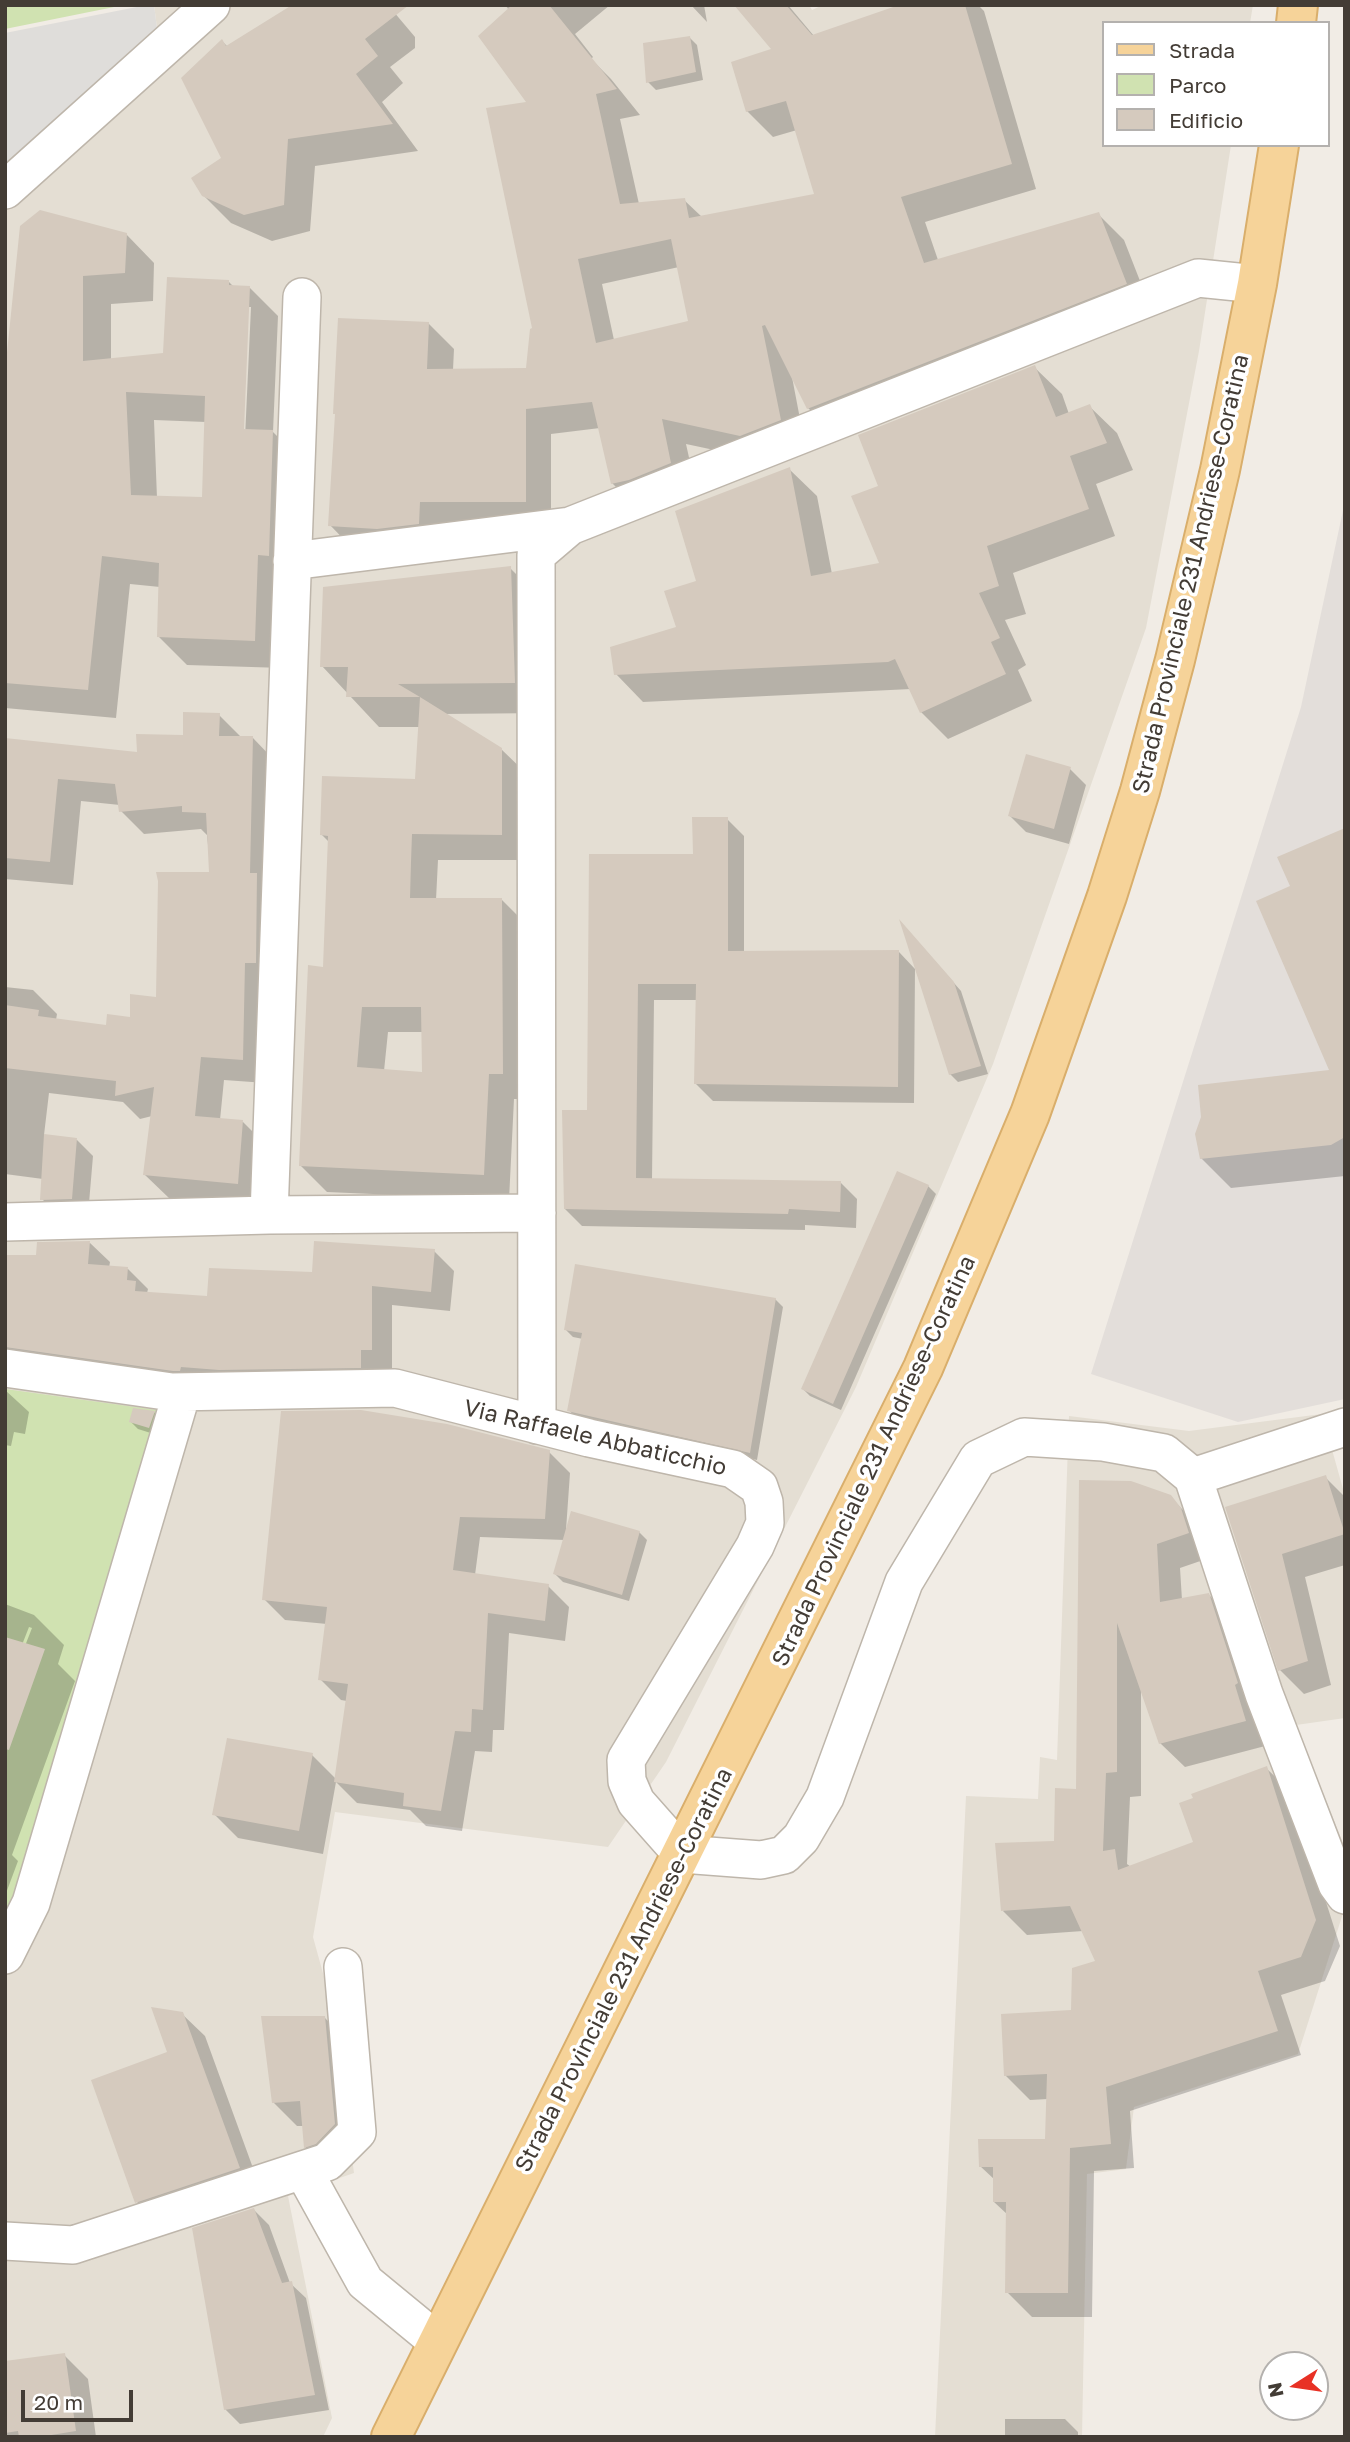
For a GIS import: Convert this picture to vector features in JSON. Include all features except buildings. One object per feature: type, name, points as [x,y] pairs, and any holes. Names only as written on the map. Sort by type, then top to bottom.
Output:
[{"type":"main road","name":"Strada Provinciale 231 Andriese-Coratina","points":[[391,2437],[923,1368],[993,1204],[1065,1017],[1136,804],[1175,660],[1220,470],[1257,284],[1279,147]]},
{"type":"street","points":[[5,190],[211,5]]},
{"type":"street","points":[[292,561],[570,526],[1198,278],[1257,284]]},
{"type":"street","points":[[269,1215],[302,297]]},
{"type":"street","points":[[537,1425],[536,555],[570,526]]},
{"type":"street","points":[[5,1222],[269,1215],[537,1213]]},
{"type":"street","name":"Via Raffaele Abbaticchio","points":[[5,1368],[182,1392],[395,1388],[537,1425],[733,1469],[760,1487],[765,1523],[755,1546],[626,1760],[627,1782],[636,1802],[682,1854]]},
{"type":"street","points":[[5,1955],[32,1903],[182,1392]]},
{"type":"street","points":[[1193,1477],[1345,1427]]},
{"type":"street","points":[[682,1854],[761,1860],[784,1855],[801,1838],[825,1797],[904,1582],[978,1459],[1024,1437],[1103,1443],[1164,1453],[1193,1477],[1264,1694],[1337,1884],[1345,1895]]},
{"type":"street","points":[[5,2241],[73,2245],[327,2162],[357,2132],[343,1967]]},
{"type":"street","points":[[303,2170],[365,2281],[438,2342]]},
{"type":"shaded area","points":[[154,5],[809,5],[812,10],[823,5],[1253,5],[1250,21],[1102,21],[1102,147],[1231,147],[1199,351],[1146,628],[993,1064],[856,1387],[666,1762],[608,1847],[335,1812],[313,1937],[332,2006],[354,2173],[288,2196],[332,2418],[323,2437],[5,2437],[5,168],[157,28]]},
{"type":"shaded area","points":[[154,5],[157,28],[5,168],[5,33]]},
{"type":"shaded area","points":[[1345,501],[1345,1399],[1238,1422],[1091,1374],[1301,707]]},
{"type":"shaded area","points":[[1322,1414],[1345,1496],[1345,1718],[1296,1725],[1345,1848],[1345,1907],[1298,2054],[1134,2107],[1126,2169],[1087,2174],[1082,2437],[935,2437],[966,1796],[1038,1799],[1040,1757],[1057,1760],[1069,1416],[1189,1431]]},
{"type":"green space","points":[[5,5],[124,5],[5,29]]},
{"type":"green space","points":[[5,1389],[164,1411],[17,1893],[5,1916]]}]
